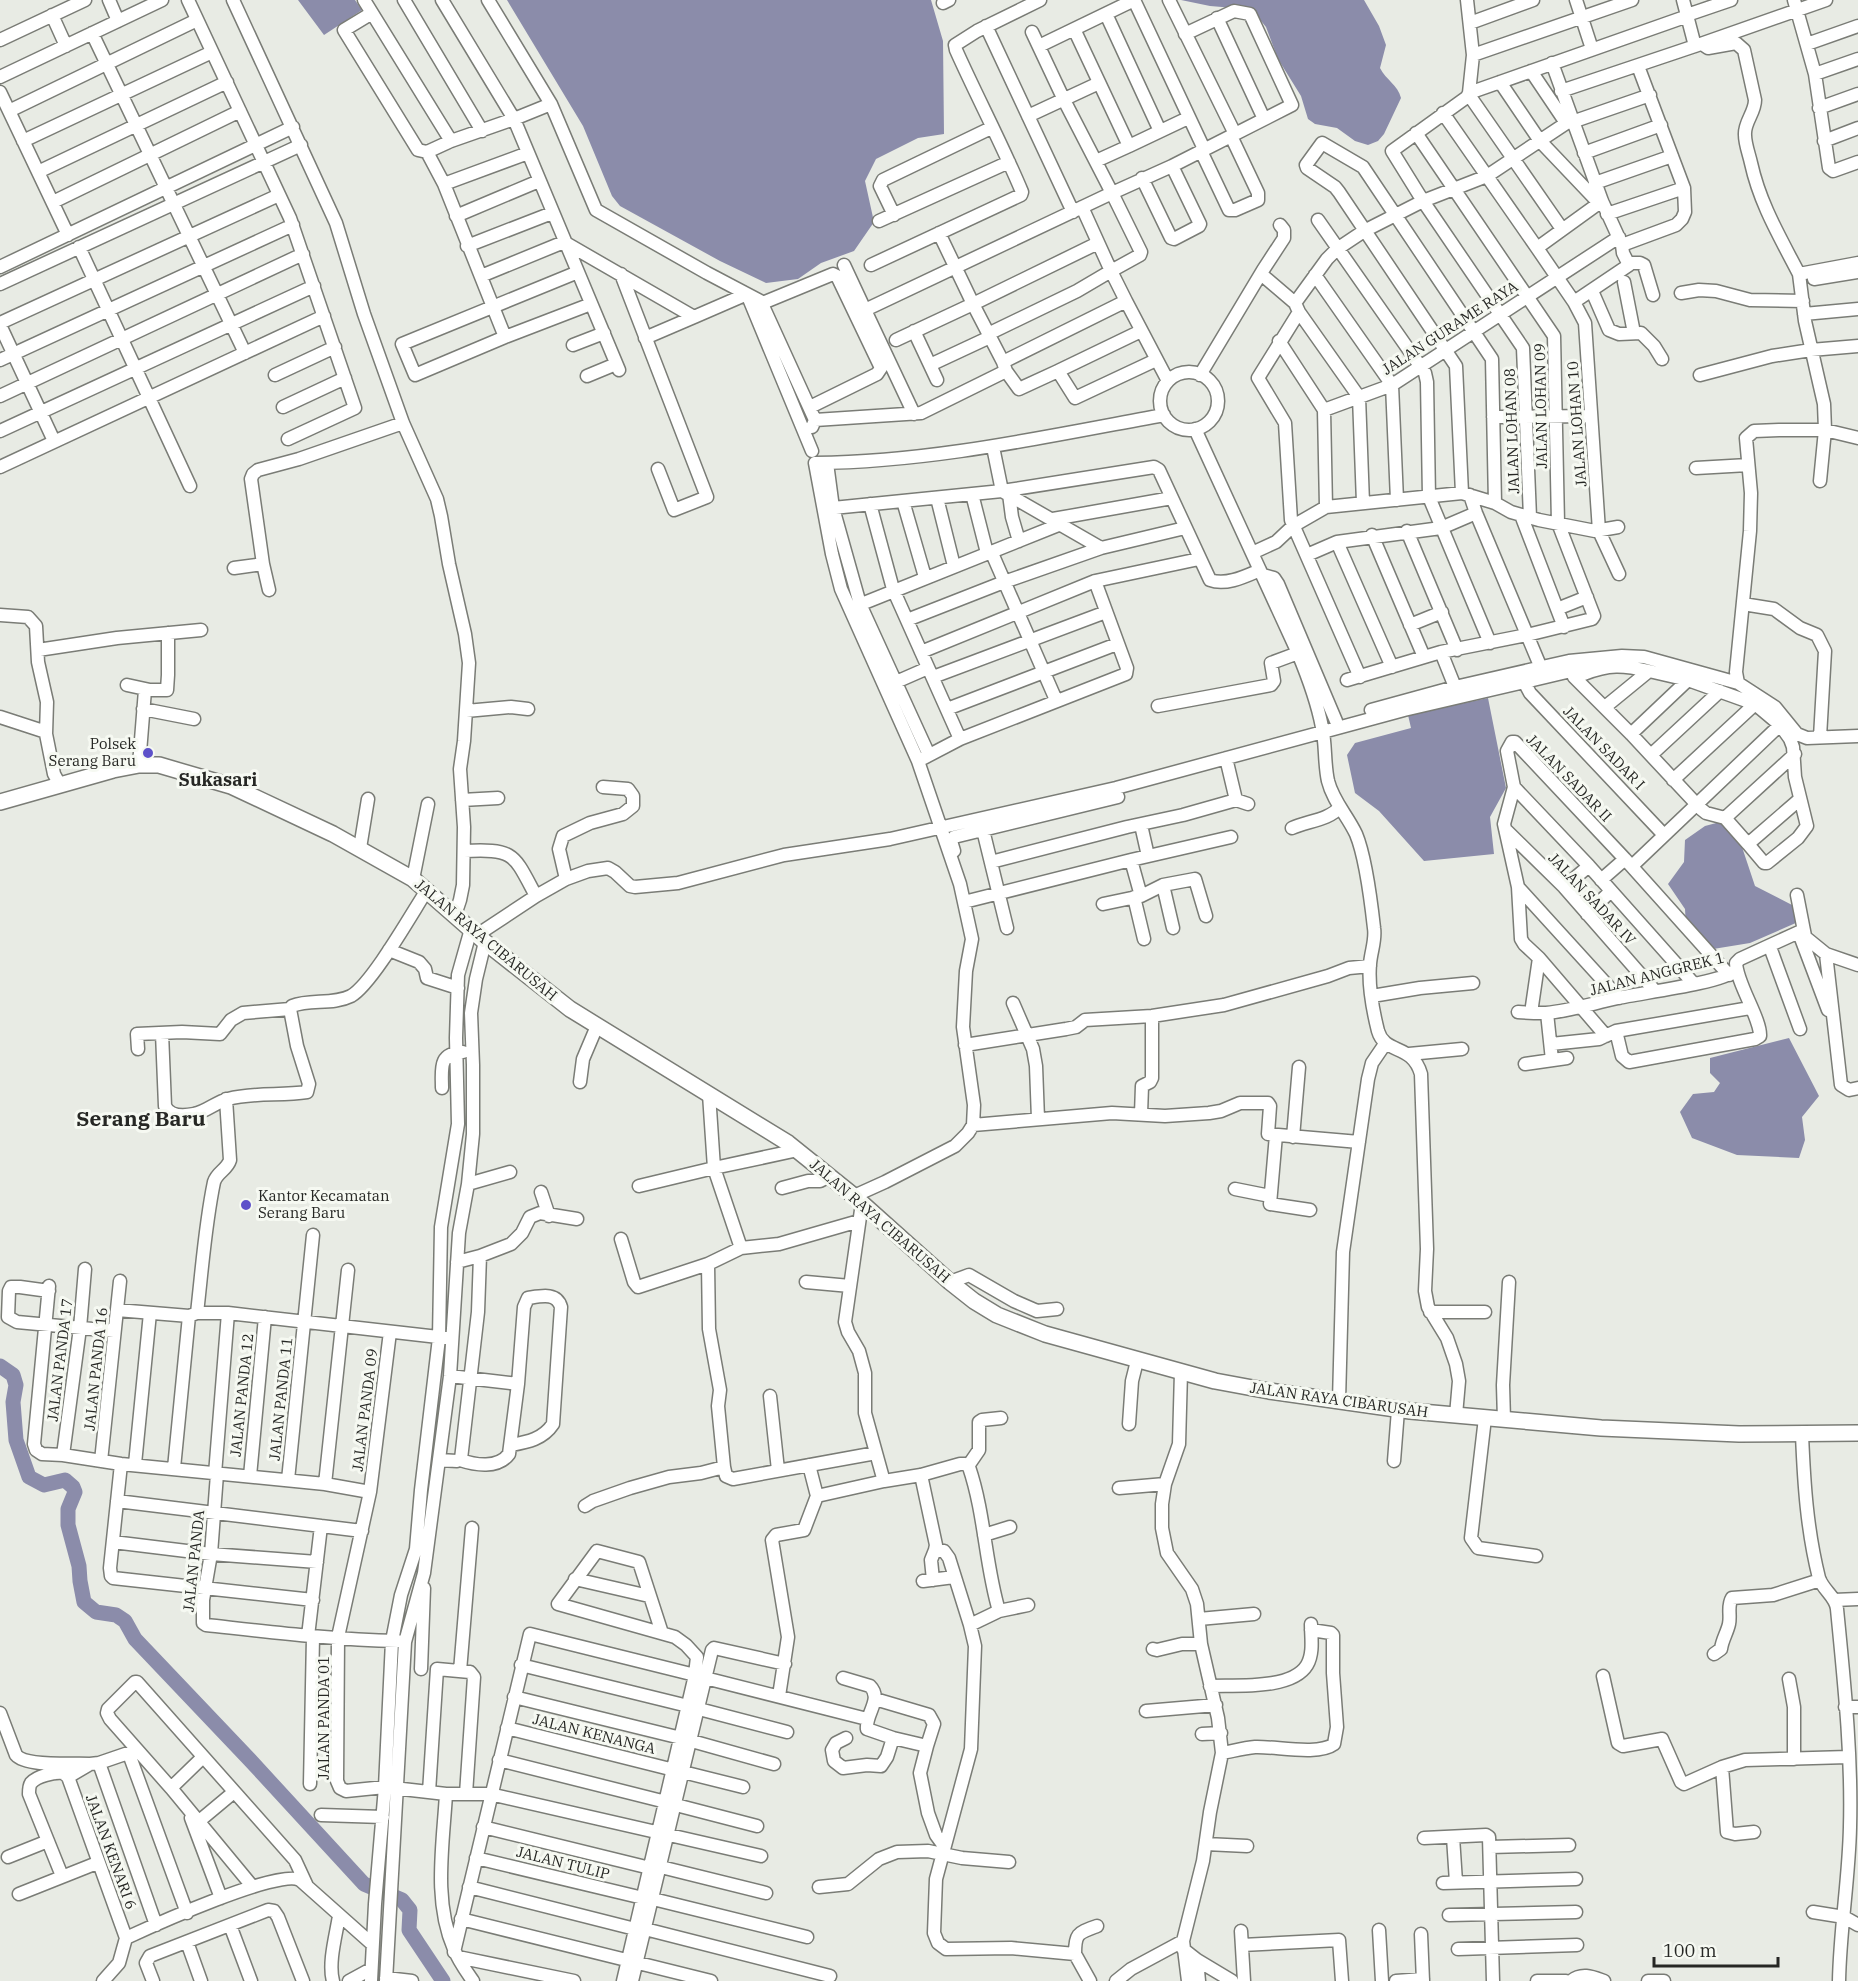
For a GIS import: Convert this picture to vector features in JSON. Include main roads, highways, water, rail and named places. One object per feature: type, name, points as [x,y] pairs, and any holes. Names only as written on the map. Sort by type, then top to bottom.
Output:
[{"type":"main road","name":"JALAN RAYA CIBARUSAH","points":[[0,802],[113,770],[153,764],[231,786],[301,818],[360,848],[413,879],[478,936],[560,1002],[755,1121],[798,1150],[858,1199],[950,1282],[981,1305],[1009,1320],[1055,1337],[1137,1361],[1245,1387],[1398,1410],[1601,1428],[1739,1434],[1858,1433]]},
{"type":"water","points":[[298,0],[355,0],[362,10],[324,35]]},
{"type":"water","points":[[507,0],[931,0],[943,41],[944,134],[918,138],[876,159],[865,181],[874,222],[854,251],[821,263],[798,279],[766,283],[720,261],[620,206],[612,196],[583,126]]},
{"type":"water","points":[[1181,0],[1364,0],[1379,26],[1386,45],[1380,68],[1401,98],[1384,134],[1378,141],[1368,145],[1355,141],[1337,128],[1315,124],[1308,119],[1301,96],[1278,59],[1266,27],[1257,16],[1234,8]]},
{"type":"water","points":[[1488,698],[1506,788],[1490,817],[1494,854],[1424,861],[1379,811],[1355,793],[1347,755],[1355,743],[1411,728],[1408,715]]},
{"type":"water","points":[[1720,822],[1739,838],[1755,886],[1794,906],[1798,922],[1750,943],[1707,950],[1686,927],[1685,909],[1668,884],[1684,862],[1685,840],[1705,826]]},
{"type":"water","points":[[1789,1038],[1819,1096],[1802,1117],[1805,1140],[1799,1158],[1737,1155],[1692,1138],[1680,1112],[1693,1094],[1714,1092],[1720,1083],[1710,1073],[1710,1058]]},
{"type":"waterway","points":[[0,1366],[13,1375],[16,1385],[13,1402],[16,1440],[29,1477],[44,1485],[65,1480],[75,1492],[68,1509],[68,1525],[79,1566],[84,1602],[96,1612],[116,1615],[125,1621],[135,1639],[364,1884],[402,1900],[410,1910],[409,1930],[443,1981]]},
{"type":"place","name":"Polsek Serang Baru","points":[[148,753]]},
{"type":"place","name":"Kantor Kecamatan Serang Baru","points":[[246,1205]]},
{"type":"district","name":"Sukasari","points":[[218,780]]},
{"type":"district","name":"Serang Baru","points":[[141,1119]]}]
